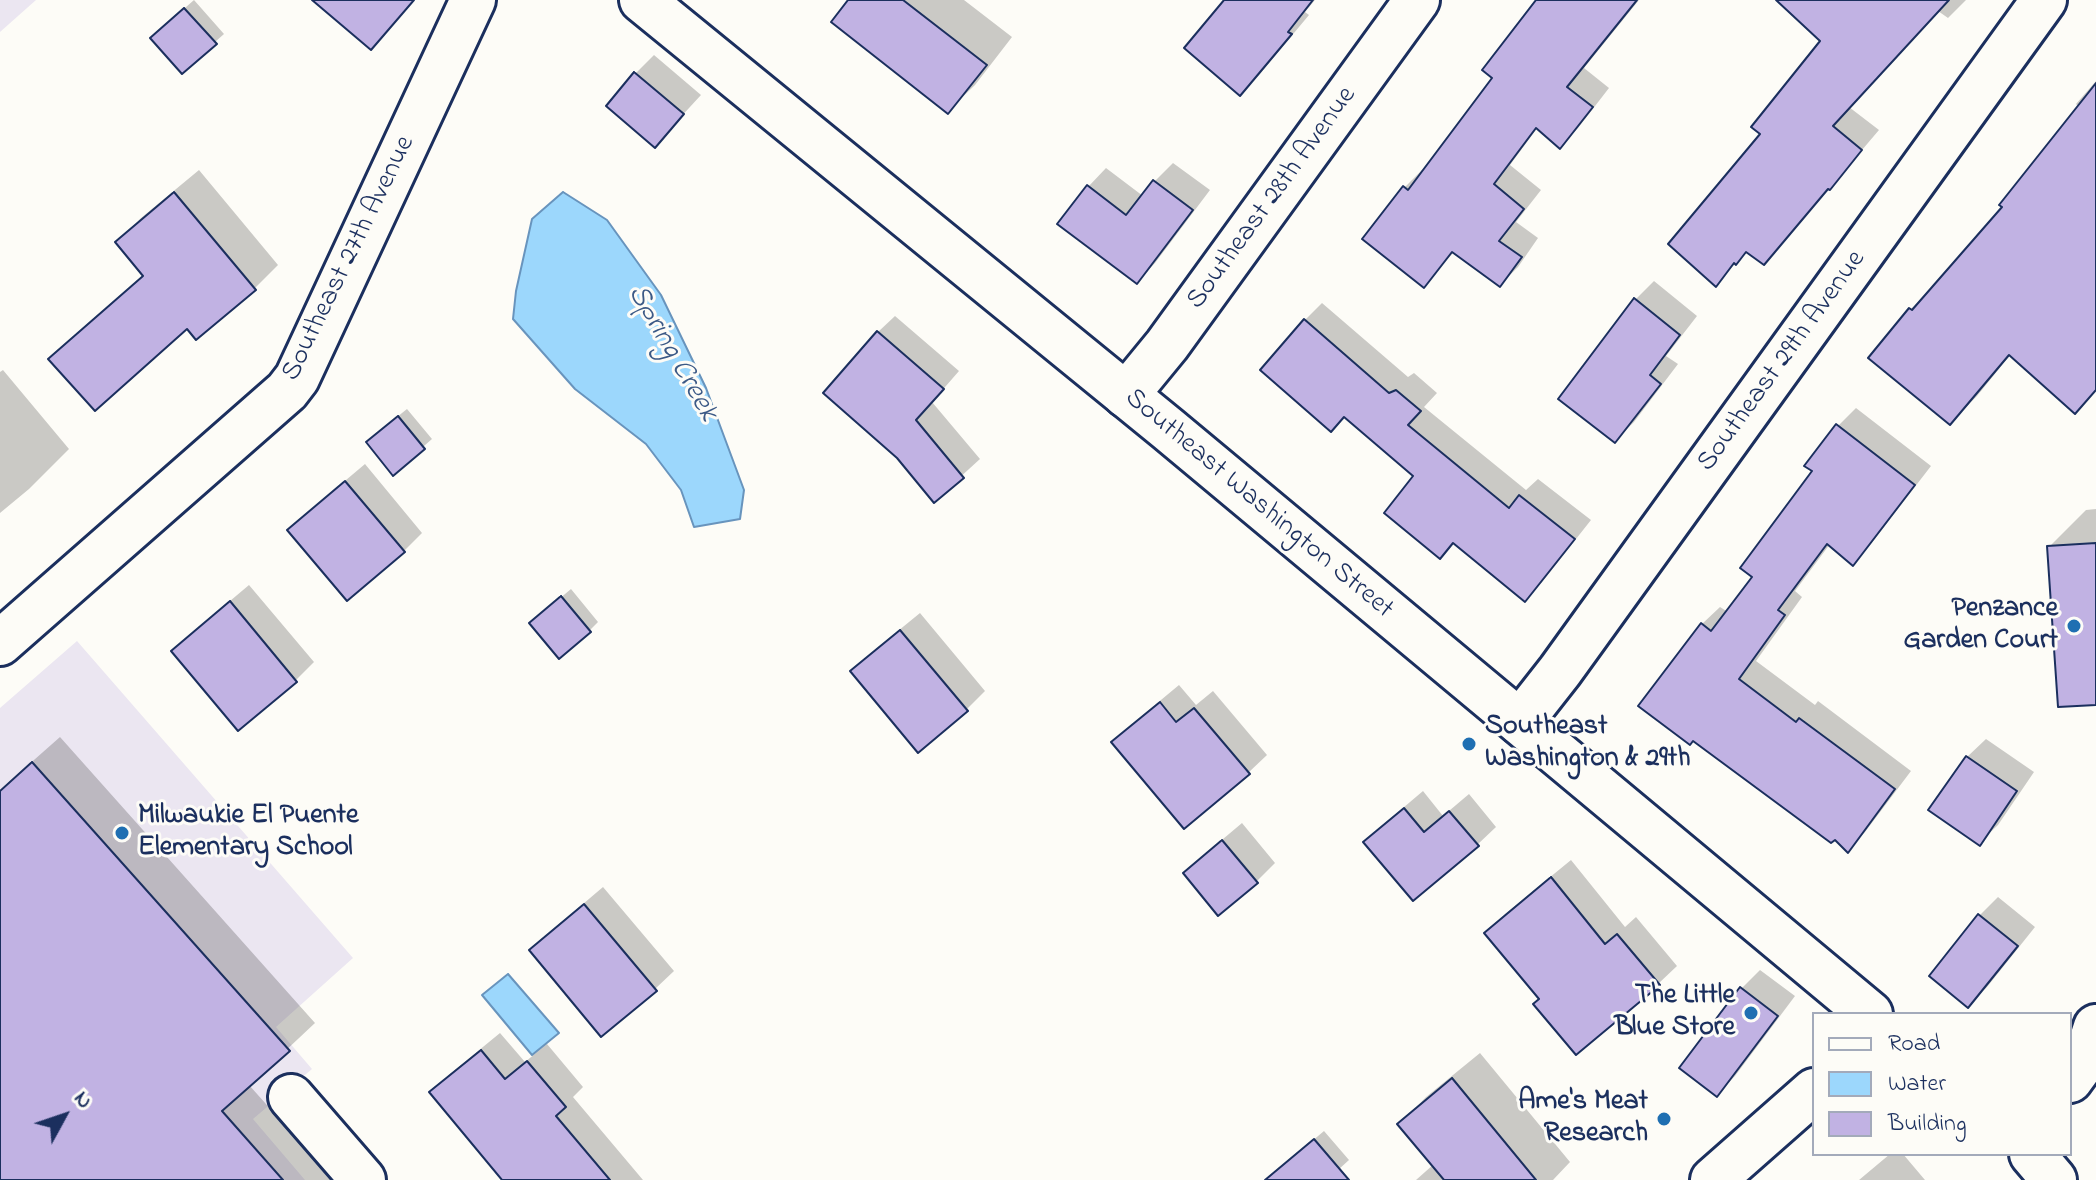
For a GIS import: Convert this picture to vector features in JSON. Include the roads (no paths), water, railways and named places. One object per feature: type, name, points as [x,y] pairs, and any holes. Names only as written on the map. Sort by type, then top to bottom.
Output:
[{"type":"street","name":"Southeast 27th Avenue","points":[[0,643],[287,391],[297,378],[473,0]]},
{"type":"street","name":"Southeast Washington Street","points":[[642,0],[1126,395],[1868,1012]]},
{"type":"street","name":"Southeast 28th Avenue","points":[[1126,395],[1167,345],[1417,0]]},
{"type":"street","name":"Southeast 29th Avenue","points":[[1520,722],[1560,671],[2044,0]]},
{"type":"street","points":[[2072,1077],[2086,1058],[2096,1027]]},
{"type":"street","points":[[1713,1180],[1812,1093]]},
{"type":"street","points":[[291,1097],[363,1180]]},
{"type":"street","points":[[2034,1156],[2054,1180]]},
{"type":"water","name":"Spring Creek","points":[[563,192],[607,220],[661,295],[706,388],[744,490],[740,519],[694,527],[681,490],[646,444],[575,389],[513,319],[532,219]]},
{"type":"water","points":[[508,974],[559,1033],[532,1055],[482,995]]},
{"type":"place","name":"Penzance Garden Court","points":[[2074,626]]},
{"type":"place","name":"Southeast Washington & 29th","points":[[1469,744]]},
{"type":"place","name":"Milwaukie El Puente Elementary School","points":[[122,833]]},
{"type":"place","name":"The Little Blue Store","points":[[1751,1013]]},
{"type":"place","name":"Ame's Meat Research","points":[[1664,1119]]}]
